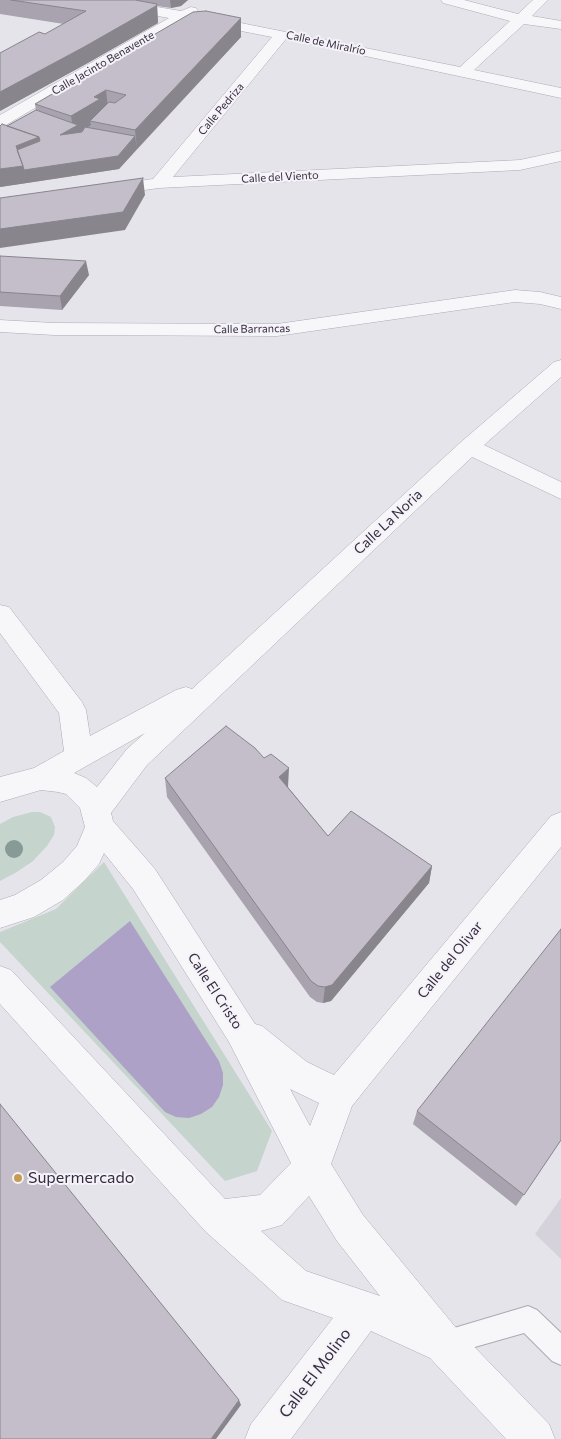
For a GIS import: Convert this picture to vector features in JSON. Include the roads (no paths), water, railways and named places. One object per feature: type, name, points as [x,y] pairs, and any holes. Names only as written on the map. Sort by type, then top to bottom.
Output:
[{"type":"street","name":"Calle de Miralrío","points":[[90,0],[282,34],[561,93]]},
{"type":"street","name":"Calle Jacinto Benavente","points":[[0,122],[186,16],[204,0]]},
{"type":"street","points":[[448,0],[521,19],[561,25]]},
{"type":"street","points":[[463,72],[542,0]]},
{"type":"street","name":"Calle Pedriza","points":[[159,184],[282,34]]},
{"type":"street","name":"Calle del Viento","points":[[91,192],[159,184],[520,165],[561,156]]},
{"type":"street","name":"Calle Barrancas","points":[[0,326],[54,329],[293,329],[502,298],[556,286]]},
{"type":"street","name":"Calle Barrancas","points":[[502,298],[529,296],[561,303]]},
{"type":"street","name":"Calle La Noria","points":[[0,914],[23,907],[52,890],[74,871],[88,855],[98,819],[136,757],[468,447],[561,366]]},
{"type":"street","points":[[468,447],[561,491]]},
{"type":"street","points":[[0,614],[72,710],[79,757]]},
{"type":"street","name":"Calle La Noria","points":[[41,778],[125,730],[218,682]]},
{"type":"street","points":[[0,790],[41,778]]},
{"type":"street","name":"Calle El Cristo","points":[[41,778],[59,780],[76,786],[90,799],[98,819],[144,880],[241,1031],[312,1167],[350,1228],[443,1344],[534,1439]]},
{"type":"street","name":"Calle del Olivar","points":[[312,1167],[339,1095],[561,825]]},
{"type":"street","name":"Calle El Cristo","points":[[0,981],[218,1218],[295,1286],[364,1308],[443,1344]]},
{"type":"street","points":[[241,1031],[295,1074],[339,1095]]},
{"type":"street","points":[[218,1218],[269,1212],[312,1167]]},
{"type":"street","name":"Calle El Molino","points":[[266,1439],[364,1308]]},
{"type":"lane","points":[[443,1344],[528,1319],[561,1352]]},
{"type":"place","name":"Supermercado","points":[[18,1178]]}]
